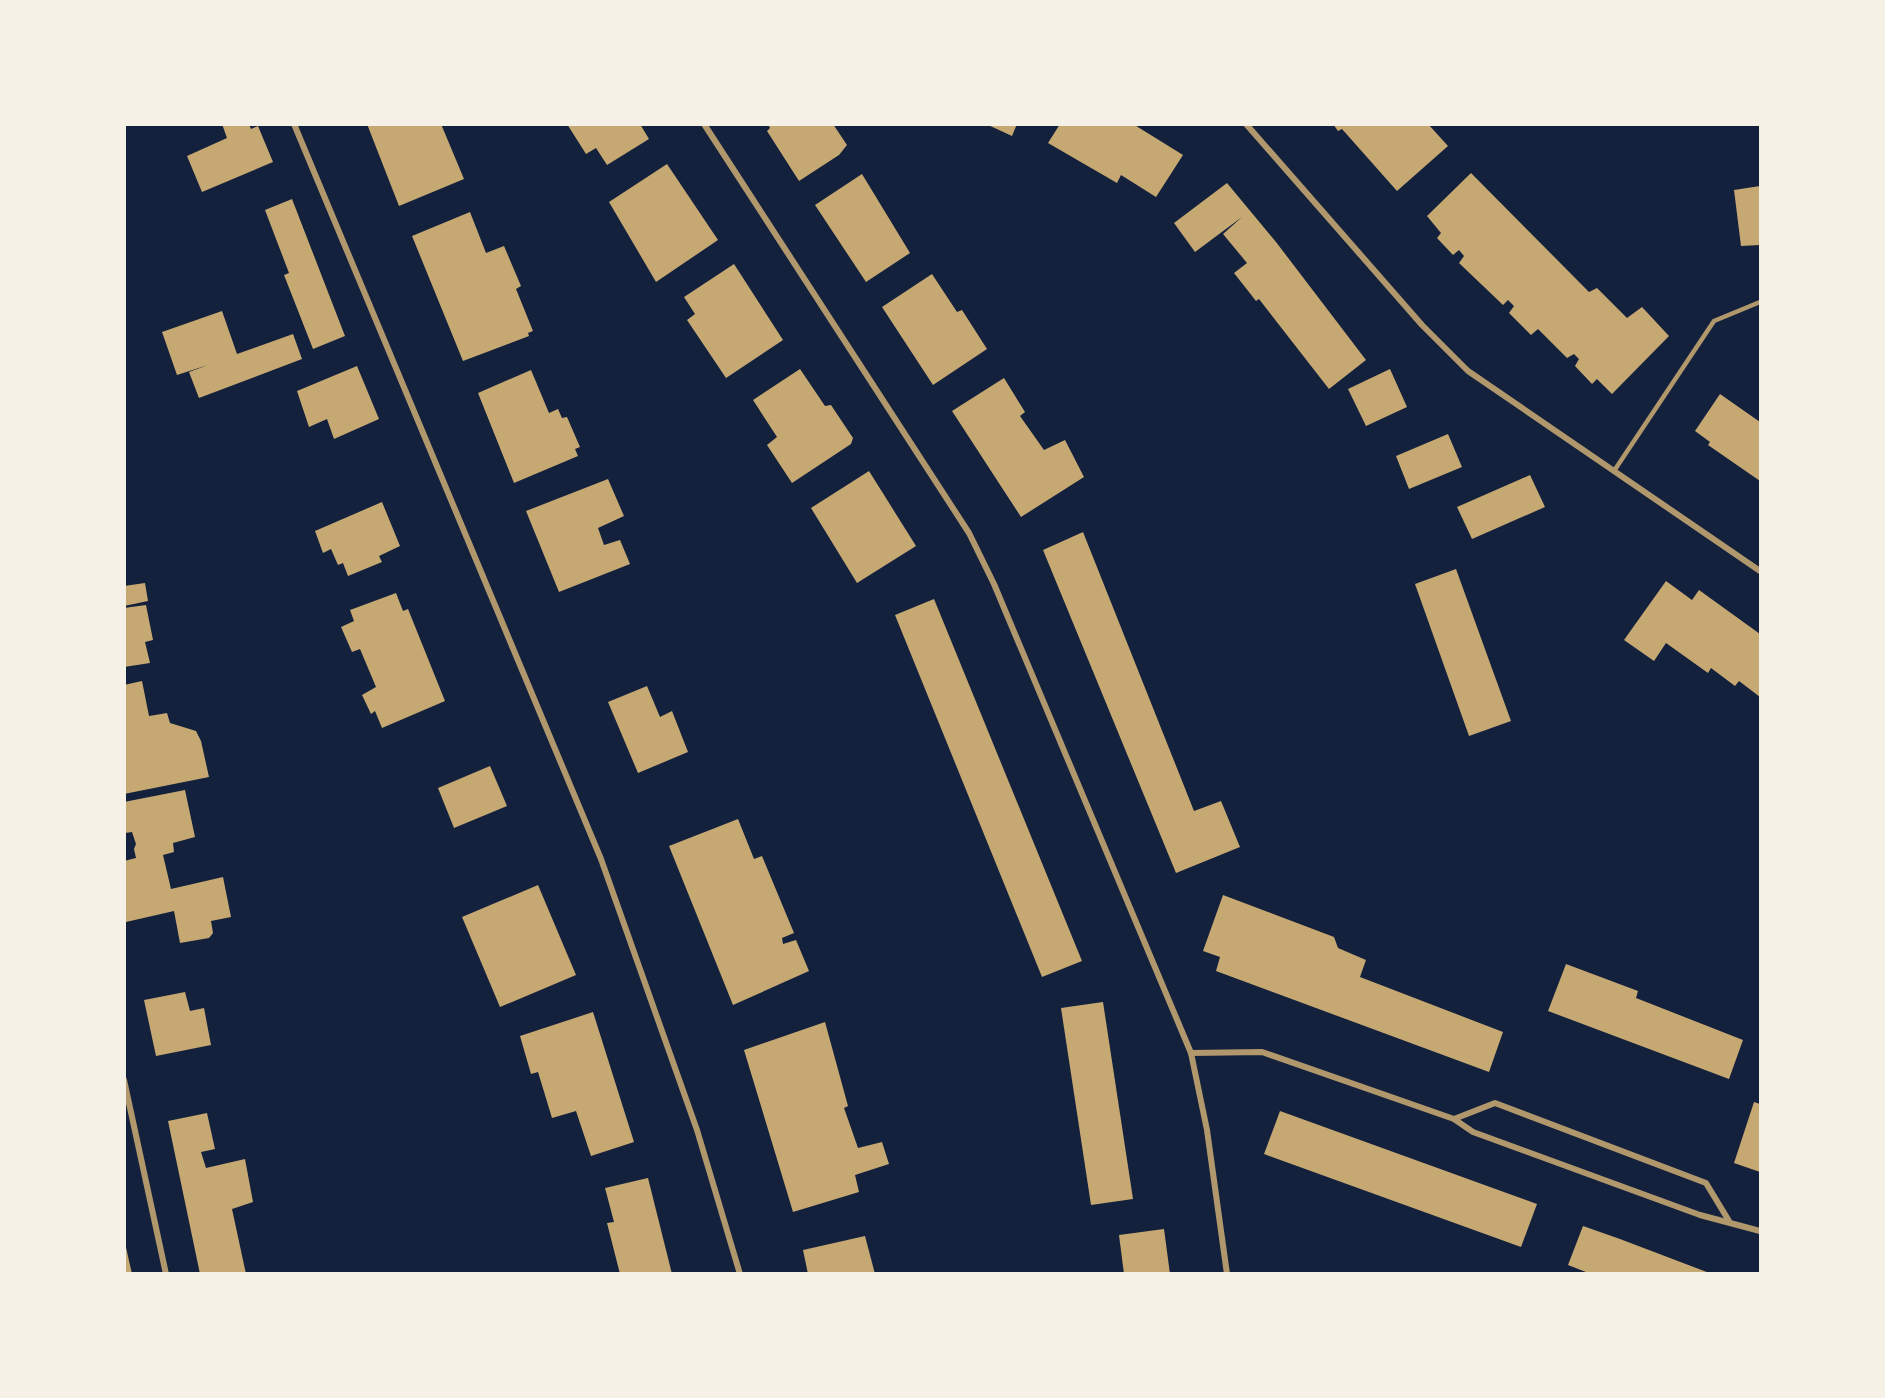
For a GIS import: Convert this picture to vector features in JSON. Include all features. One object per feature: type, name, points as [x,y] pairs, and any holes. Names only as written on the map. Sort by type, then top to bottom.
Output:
[{"type":"street","points":[[294,124],[601,859],[697,1130],[740,1274]]},
{"type":"street","points":[[704,124],[969,533],[998,595],[1191,1053],[1207,1130],[1227,1274]]},
{"type":"street","points":[[1246,124],[1422,325],[1468,371],[1761,571]]},
{"type":"street","points":[[1191,1053],[1262,1052],[1454,1119],[1473,1132],[1701,1215],[1761,1231]]},
{"type":"street","points":[[124,1080],[166,1274]]},
{"type":"street","points":[[1454,1119],[1495,1103],[1706,1183],[1729,1221]]},
{"type":"lane","points":[[1614,471],[1714,321],[1761,302]]},
{"type":"building","points":[[222,124],[249,124],[251,129],[258,126],[273,162],[202,192],[187,156],[227,138]]},
{"type":"building","points":[[367,124],[441,124],[464,179],[399,206]]},
{"type":"building","points":[[567,124],[640,124],[649,139],[607,165],[596,148],[586,154]]},
{"type":"building","points":[[768,124],[833,124],[847,145],[839,155],[799,181],[767,131],[770,128]]},
{"type":"building","points":[[986,124],[1017,124],[1012,136]]},
{"type":"building","points":[[1060,124],[1133,124],[1183,155],[1156,197],[1121,175],[1117,183],[1048,143]]},
{"type":"building","points":[[1333,124],[1428,124],[1448,146],[1397,191],[1342,129],[1338,131]]},
{"type":"building","points":[[667,164],[718,240],[656,282],[609,202]]},
{"type":"building","points":[[1471,173],[1589,292],[1597,288],[1627,318],[1642,307],[1669,336],[1612,394],[1597,379],[1592,384],[1575,366],[1579,359],[1574,354],[1567,358],[1538,329],[1531,335],[1509,313],[1514,306],[1508,300],[1503,305],[1459,263],[1464,256],[1459,250],[1453,255],[1437,238],[1441,233],[1427,216]]},
{"type":"building","points":[[862,174],[910,253],[866,282],[815,205]]},
{"type":"building","points":[[1227,183],[1276,242],[1366,360],[1329,389],[1259,299],[1256,301],[1234,273],[1247,263],[1223,234],[1242,217],[1195,252],[1174,223]]},
{"type":"building","points":[[1760,186],[1760,245],[1741,246],[1734,190]]},
{"type":"building","points":[[292,199],[345,336],[313,349],[284,275],[289,273],[265,210]]},
{"type":"building","points":[[470,212],[486,253],[504,246],[521,286],[516,289],[533,331],[528,333],[529,336],[463,361],[412,236]]},
{"type":"building","points":[[734,264],[783,340],[726,378],[687,320],[695,314],[684,297]]},
{"type":"building","points":[[932,274],[957,312],[962,310],[987,349],[933,385],[882,307]]},
{"type":"building","points":[[222,311],[237,354],[293,334],[302,359],[199,398],[189,372],[208,365],[177,375],[162,332]]},
{"type":"building","points":[[357,366],[379,419],[334,439],[327,419],[309,427],[297,391]]},
{"type":"building","points":[[800,369],[825,406],[831,405],[853,438],[851,444],[792,483],[767,445],[777,437],[753,400]]},
{"type":"building","points":[[1390,369],[1407,407],[1366,426],[1348,389]]},
{"type":"building","points":[[531,370],[549,413],[558,409],[562,418],[567,417],[580,447],[575,449],[578,456],[514,483],[478,393]]},
{"type":"building","points":[[1004,378],[1025,412],[1020,416],[1044,450],[1065,440],[1084,477],[1021,517],[952,411]]},
{"type":"building","points":[[1720,394],[1760,422],[1760,481],[1708,445],[1710,442],[1695,431]]},
{"type":"building","points":[[1448,434],[1462,467],[1409,489],[1396,456]]},
{"type":"building","points":[[869,471],[916,546],[857,583],[811,508]]},
{"type":"building","points":[[1530,475],[1545,507],[1472,539],[1457,507]]},
{"type":"building","points":[[608,479],[624,516],[598,528],[604,545],[620,540],[630,564],[559,592],[526,511]]},
{"type":"building","points":[[382,502],[400,546],[379,556],[382,562],[348,576],[343,563],[338,565],[331,549],[323,553],[315,531]]},
{"type":"building","points":[[1083,532],[1194,811],[1221,801],[1240,847],[1176,873],[1043,550]]},
{"type":"building","points":[[1456,569],[1511,721],[1469,736],[1415,584]]},
{"type":"building","points":[[1666,581],[1692,600],[1699,590],[1760,634],[1760,697],[1739,681],[1735,686],[1711,668],[1708,673],[1666,643],[1654,661],[1624,640]]},
{"type":"building","points":[[145,583],[148,601],[124,606],[124,586]]},
{"type":"building","points":[[396,593],[403,611],[408,609],[445,701],[382,728],[375,711],[371,714],[362,695],[376,687],[360,649],[352,652],[341,627],[354,621],[350,610]]},
{"type":"building","points":[[934,599],[1082,961],[1042,977],[895,615]]},
{"type":"building","points":[[146,605],[153,640],[145,642],[150,663],[124,667],[124,608]]},
{"type":"building","points":[[142,681],[149,716],[167,713],[170,723],[196,731],[201,741],[209,777],[124,794],[124,685]]},
{"type":"building","points":[[647,686],[660,717],[672,711],[688,752],[638,773],[608,702]]},
{"type":"building","points":[[490,766],[507,806],[454,828],[438,788]]},
{"type":"building","points":[[185,790],[195,837],[173,843],[174,852],[163,855],[171,889],[223,877],[231,917],[211,921],[213,933],[209,938],[180,943],[174,911],[126,922],[124,861],[136,858],[134,849],[136,844],[132,832],[125,833],[124,802]]},
{"type":"building","points":[[738,819],[754,859],[762,856],[794,933],[782,938],[783,944],[796,940],[809,971],[733,1005],[669,846]]},
{"type":"building","points":[[538,885],[576,975],[500,1007],[462,917]]},
{"type":"building","points":[[1223,895],[1334,937],[1338,948],[1366,960],[1360,977],[1503,1032],[1489,1072],[1216,971],[1220,957],[1203,951]]},
{"type":"building","points":[[1566,964],[1638,991],[1636,998],[1743,1040],[1729,1079],[1548,1011]]},
{"type":"building","points":[[185,992],[190,1011],[204,1008],[211,1045],[156,1056],[144,1000]]},
{"type":"building","points":[[1103,1002],[1133,1199],[1091,1205],[1061,1008]]},
{"type":"building","points":[[593,1012],[634,1142],[591,1156],[576,1111],[552,1118],[538,1072],[531,1074],[520,1036]]},
{"type":"building","points":[[825,1022],[848,1106],[844,1108],[858,1148],[882,1142],[889,1164],[855,1175],[859,1192],[793,1212],[744,1050]]},
{"type":"building","points":[[1754,1102],[1760,1104],[1760,1172],[1734,1163]]},
{"type":"building","points":[[1280,1111],[1537,1204],[1521,1247],[1264,1154]]},
{"type":"building","points":[[207,1113],[215,1149],[201,1152],[206,1168],[245,1159],[253,1202],[232,1209],[246,1274],[200,1274],[168,1121]]},
{"type":"building","points":[[648,1178],[672,1274],[620,1274],[607,1223],[614,1222],[605,1188]]},
{"type":"building","points":[[1583,1226],[1712,1274],[1591,1274],[1568,1265]]},
{"type":"building","points":[[1164,1229],[1170,1274],[1124,1274],[1119,1235]]},
{"type":"building","points":[[865,1236],[875,1274],[808,1274],[803,1250]]},
{"type":"building","points":[[125,1243],[132,1274],[124,1274]]}]
